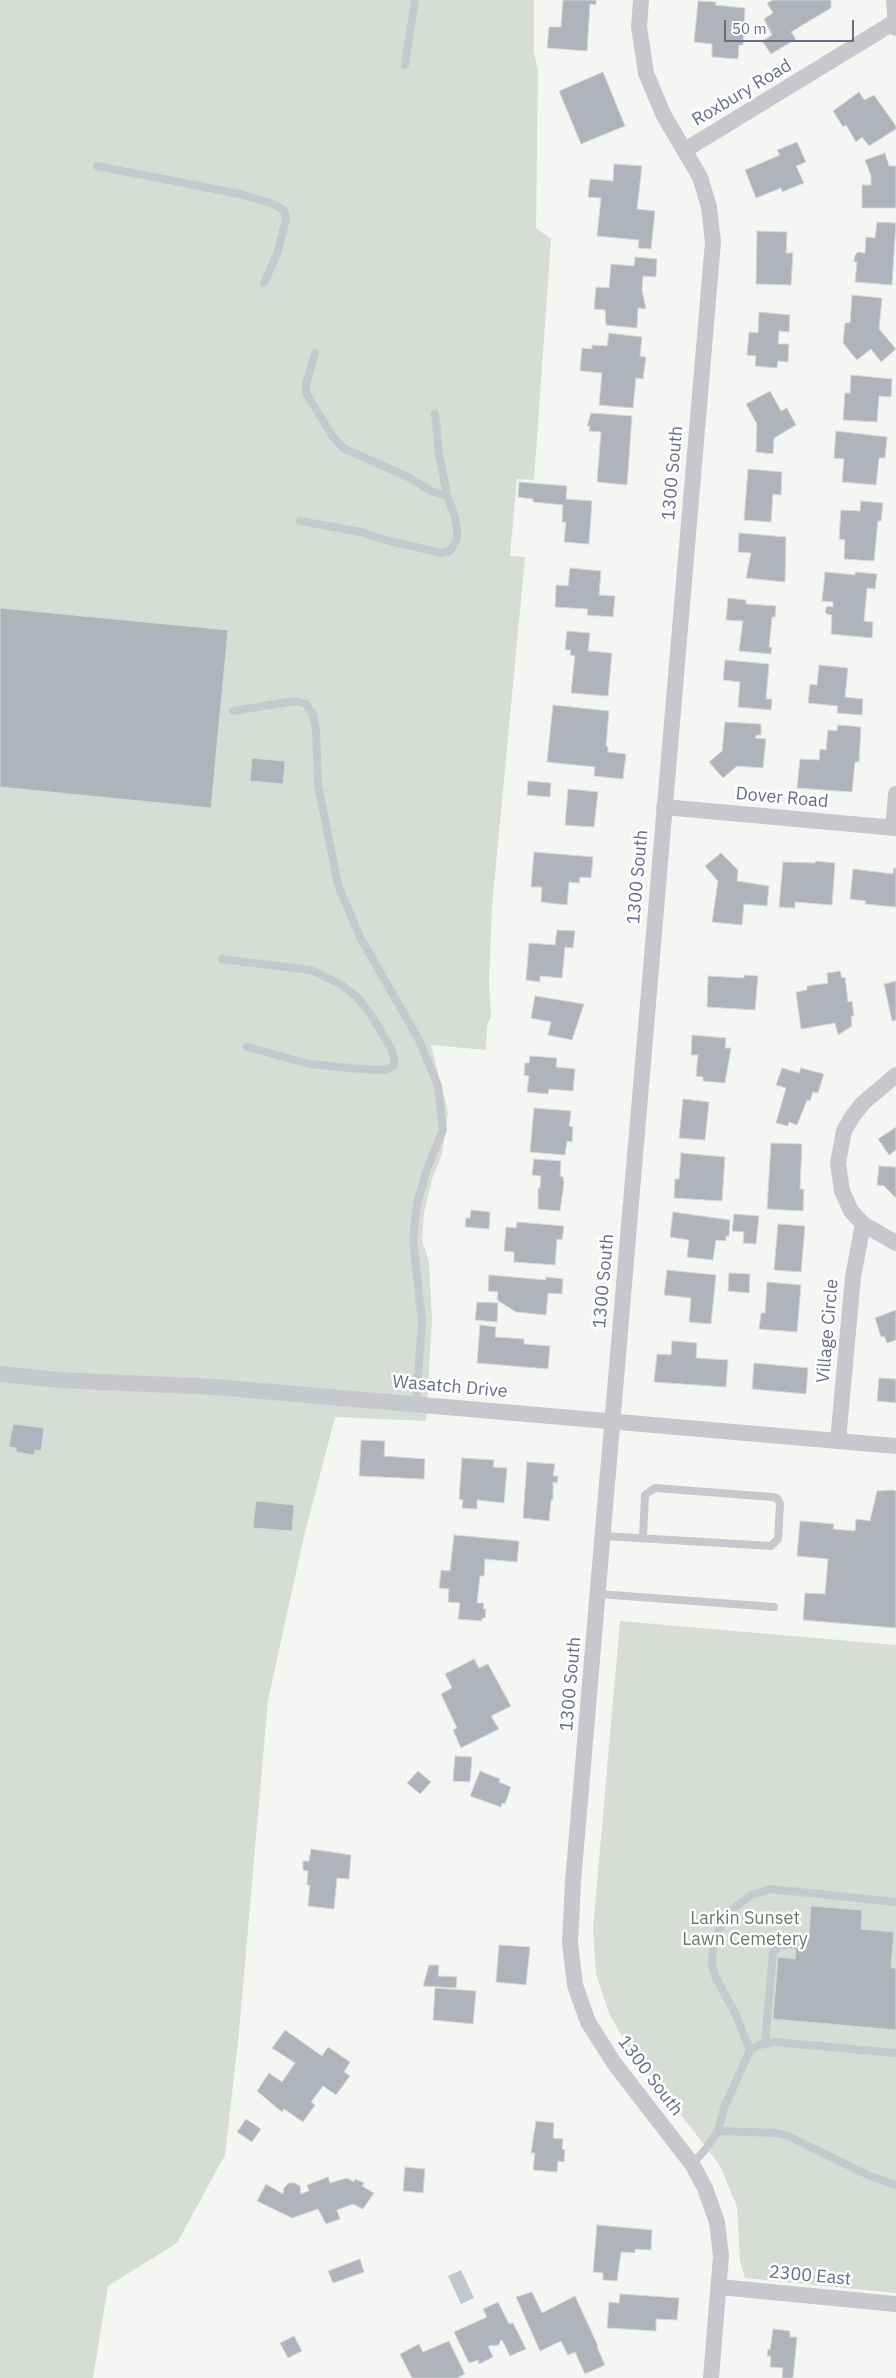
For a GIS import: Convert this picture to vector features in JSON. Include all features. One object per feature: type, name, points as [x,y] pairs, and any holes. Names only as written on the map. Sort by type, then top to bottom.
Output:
[{"type":"street","name":"1300 South","points":[[641,0],[639,27],[646,73],[663,114],[685,150],[705,192],[710,207],[713,242],[573,1882],[570,1943],[574,1978],[581,2004],[596,2038],[692,2164],[705,2188],[718,2222],[721,2245],[711,2378]]},
{"type":"street","points":[[894,0],[895,24]]},
{"type":"street","name":"Roxbury Road","points":[[685,150],[895,24]]},
{"type":"street","points":[[895,828],[896,794]]},
{"type":"street","name":"Dover Road","points":[[664,807],[895,828]]},
{"type":"street","points":[[896,1075],[878,1089],[852,1117],[844,1131],[838,1163],[842,1190],[851,1211],[863,1224],[896,1243]]},
{"type":"street","name":"Village Circle","points":[[838,1441],[853,1277],[863,1224]]},
{"type":"street","name":"Wasatch Drive","points":[[0,1374],[59,1380],[215,1387],[896,1446]]},
{"type":"street","name":"2300 East","points":[[719,2287],[896,2304]]},
{"type":"lane","points":[[405,65],[415,0]]},
{"type":"lane","points":[[96,166],[240,194],[271,203],[284,210],[286,219],[278,254],[264,283]]},
{"type":"lane","points":[[315,353],[306,384],[306,393],[333,437],[343,448],[410,478],[431,491],[447,496]]},
{"type":"lane","points":[[300,521],[362,532],[385,540],[442,553],[450,551],[457,540],[455,517],[447,496],[438,453],[435,414]]},
{"type":"lane","points":[[233,711],[295,701],[306,704],[313,715],[316,730],[318,785],[338,885],[360,937],[419,1040],[438,1086],[443,1130],[427,1170],[417,1203],[413,1240],[422,1322],[416,1404]]},
{"type":"lane","points":[[222,959],[311,970],[342,985],[357,997],[378,1026],[394,1057],[394,1065],[387,1070],[372,1070],[310,1064],[247,1047]]},
{"type":"lane","points":[[604,1536],[771,1546],[778,1539],[780,1503],[777,1498],[772,1497],[654,1488],[645,1495],[643,1538]]},
{"type":"lane","points":[[599,1594],[774,1607]]},
{"type":"lane","points":[[750,2050],[735,2012],[714,1976],[712,1965],[714,1939],[733,1909],[751,1895],[771,1889],[896,1902]]},
{"type":"lane","points":[[765,2043],[773,1952],[780,1945],[796,1945]]},
{"type":"lane","points":[[692,2164],[705,2150],[718,2131],[724,2108],[750,2050],[765,2043],[775,2042],[896,2053]]},
{"type":"lane","points":[[718,2131],[777,2133],[788,2136],[870,2176],[896,2186]]},
{"type":"green space","points":[[0,0],[534,0],[534,52],[538,71],[536,228],[551,239],[534,480],[517,479],[510,556],[525,557],[492,907],[489,981],[491,1017],[487,1026],[486,1050],[431,1045],[448,1112],[442,1154],[432,1179],[424,1213],[422,1240],[429,1262],[432,1319],[426,1421],[335,1417],[304,1536],[268,1700],[239,2032],[225,2155],[177,2243],[108,2286],[93,2378],[0,2378]]},
{"type":"green space","name":"Larkin Sunset Lawn Cemetery","points":[[620,1621],[896,1645],[896,2293],[745,2278],[740,2261],[737,2207],[722,2170],[626,2044],[609,2013],[596,1974],[593,1929]]},
{"type":"shaded area","points":[[461,2270],[474,2298],[461,2304],[448,2276]]},
{"type":"building","points":[[563,0],[596,0],[596,5],[590,4],[587,51],[547,48],[549,27],[561,27]]},
{"type":"building","points":[[773,0],[831,0],[831,8],[791,32],[796,39],[771,54],[762,41],[772,35],[764,19],[773,13],[767,3]]},
{"type":"building","points":[[698,1],[716,2],[715,5],[745,8],[743,45],[739,45],[738,59],[712,57],[712,44],[694,42]]},
{"type":"building","points":[[603,72],[625,126],[581,144],[559,91]]},
{"type":"building","points":[[859,92],[864,100],[874,95],[896,126],[896,129],[869,146],[862,137],[856,142],[846,125],[843,127],[833,111]]},
{"type":"building","points":[[797,142],[806,162],[796,166],[804,183],[782,192],[781,188],[756,198],[745,170],[780,155],[777,150]]},
{"type":"building","points":[[885,153],[889,166],[896,166],[896,208],[862,208],[862,185],[871,185],[871,176],[865,160]]},
{"type":"building","points":[[614,164],[642,166],[637,209],[655,211],[651,249],[638,248],[639,240],[597,236],[601,198],[588,197],[590,179],[613,181]]},
{"type":"building","points":[[877,222],[896,223],[892,285],[855,282],[857,262],[854,262],[855,255],[858,252],[865,253],[866,237],[875,238]]},
{"type":"building","points":[[757,231],[787,232],[786,253],[793,253],[791,285],[756,284]]},
{"type":"building","points":[[635,257],[657,259],[656,277],[643,276],[642,290],[646,309],[638,308],[637,328],[606,325],[605,310],[594,309],[596,287],[609,288],[611,264],[634,266]]},
{"type":"building","points":[[852,295],[882,298],[879,329],[896,349],[881,362],[871,349],[857,360],[843,343],[845,323],[850,323]]},
{"type":"building","points":[[759,312],[790,315],[789,332],[779,331],[778,344],[789,344],[788,362],[778,361],[777,368],[755,366],[756,356],[747,355],[749,332],[758,333]]},
{"type":"building","points":[[609,333],[642,337],[640,356],[646,357],[643,379],[636,378],[633,408],[599,405],[602,373],[580,371],[582,348],[592,349],[592,345],[607,346]]},
{"type":"building","points":[[851,375],[892,379],[891,397],[879,396],[877,422],[843,420],[845,393],[850,393]]},
{"type":"building","points":[[770,391],[781,411],[787,408],[796,425],[774,438],[773,454],[756,452],[757,424],[746,404]]},
{"type":"building","points":[[591,413],[632,416],[627,485],[597,482],[601,432],[589,431],[590,426],[587,426]]},
{"type":"building","points":[[836,431],[887,437],[885,458],[879,458],[876,485],[842,482],[844,459],[834,458]]},
{"type":"building","points":[[748,469],[782,472],[781,495],[773,494],[771,522],[744,520]]},
{"type":"building","points":[[519,482],[567,486],[566,499],[592,501],[589,544],[564,542],[566,522],[562,522],[563,505],[533,502],[533,499],[518,497]]},
{"type":"building","points":[[861,501],[883,503],[881,521],[878,521],[874,561],[844,559],[845,540],[839,539],[841,510],[860,511]]},
{"type":"building","points":[[739,533],[786,537],[785,582],[746,578],[751,553],[738,552]]},
{"type":"building","points":[[570,568],[601,571],[599,595],[615,596],[613,617],[587,615],[588,609],[555,607],[556,585],[568,586]]},
{"type":"building","points":[[825,572],[855,575],[855,572],[877,574],[875,589],[867,588],[864,621],[873,622],[872,638],[831,634],[832,615],[825,612],[827,606],[833,607],[833,602],[822,601]]},
{"type":"building","points":[[728,598],[746,600],[746,604],[776,606],[775,617],[772,617],[769,647],[772,647],[771,654],[739,651],[743,621],[726,620]]},
{"type":"building","points":[[0,608],[228,630],[211,808],[0,787]]},
{"type":"building","points":[[567,631],[590,633],[588,651],[612,653],[608,696],[571,693],[575,656],[570,655],[571,650],[565,650]]},
{"type":"building","points":[[725,660],[769,664],[766,699],[772,699],[771,710],[738,707],[740,682],[723,680]]},
{"type":"building","points":[[819,665],[848,668],[845,697],[863,699],[862,715],[837,713],[838,706],[808,703],[810,684],[817,685]]},
{"type":"building","points":[[553,705],[609,711],[606,746],[608,747],[608,752],[626,754],[623,779],[594,776],[595,767],[547,762]]},
{"type":"building","points":[[725,722],[761,724],[761,735],[756,735],[755,738],[766,739],[763,768],[737,766],[723,778],[709,762],[722,751]]},
{"type":"building","points":[[838,725],[861,727],[859,762],[855,762],[852,792],[797,788],[800,759],[819,760],[820,749],[826,750],[828,730],[837,731]]},
{"type":"building","points":[[252,758],[285,761],[283,784],[250,781]]},
{"type":"building","points":[[528,781],[551,783],[550,797],[527,795]]},
{"type":"building","points":[[568,789],[598,792],[594,827],[565,825]]},
{"type":"building","points":[[534,852],[593,857],[591,878],[580,877],[579,883],[569,882],[567,905],[541,902],[542,887],[531,887]]},
{"type":"building","points":[[721,853],[738,870],[737,881],[769,886],[767,906],[744,904],[742,925],[712,922],[718,881],[705,866]]},
{"type":"building","points":[[816,861],[835,863],[832,905],[795,902],[795,908],[779,907],[783,862],[815,863]]},
{"type":"building","points":[[894,868],[896,868],[896,907],[865,904],[866,901],[850,899],[853,869],[893,874]]},
{"type":"building","points":[[557,930],[575,931],[573,948],[565,947],[562,978],[540,976],[540,982],[526,980],[529,943],[555,945]]},
{"type":"building","points":[[840,971],[842,978],[845,977],[848,1002],[852,1001],[854,1016],[851,1016],[852,1026],[838,1035],[835,1023],[801,1029],[796,992],[807,990],[807,986],[828,983],[827,973]]},
{"type":"building","points":[[744,975],[758,976],[755,1010],[707,1007],[708,976],[744,978]]},
{"type":"building","points":[[896,981],[896,1020],[892,1021],[884,984]]},
{"type":"building","points":[[535,996],[584,1004],[572,1040],[548,1035],[551,1022],[531,1018]]},
{"type":"building","points":[[692,1035],[726,1038],[725,1048],[731,1048],[725,1083],[703,1081],[703,1077],[696,1076],[698,1055],[691,1055]]},
{"type":"building","points":[[530,1056],[557,1058],[556,1067],[575,1069],[573,1091],[549,1089],[548,1094],[527,1092],[529,1076],[524,1075],[525,1063],[529,1063]]},
{"type":"building","points":[[782,1068],[799,1073],[801,1068],[824,1074],[818,1093],[813,1092],[810,1101],[807,1100],[797,1125],[789,1122],[788,1126],[776,1123],[786,1088],[776,1085]]},
{"type":"building","points":[[683,1099],[709,1102],[705,1140],[679,1138]]},
{"type":"building","points":[[534,1108],[571,1111],[569,1126],[573,1127],[572,1142],[567,1141],[565,1155],[530,1152]]},
{"type":"building","points":[[896,1127],[896,1150],[889,1155],[878,1139]]},
{"type":"building","points":[[771,1143],[802,1144],[800,1189],[804,1189],[803,1211],[767,1209]]},
{"type":"building","points":[[681,1153],[725,1157],[722,1201],[674,1198],[675,1179],[679,1179]]},
{"type":"building","points":[[534,1159],[561,1161],[560,1176],[563,1177],[564,1183],[560,1211],[538,1209],[538,1188],[540,1188],[541,1176],[532,1175]]},
{"type":"building","points":[[879,1166],[896,1167],[896,1198],[884,1186],[877,1185]]},
{"type":"building","points":[[471,1210],[490,1212],[489,1229],[465,1227],[466,1218],[470,1218]]},
{"type":"building","points":[[673,1212],[730,1220],[729,1236],[726,1236],[726,1241],[716,1240],[713,1260],[687,1257],[689,1240],[670,1237]]},
{"type":"building","points":[[734,1214],[759,1216],[756,1244],[743,1243],[744,1232],[732,1231]]},
{"type":"building","points":[[517,1222],[564,1226],[562,1240],[557,1239],[555,1265],[514,1262],[514,1252],[504,1251],[506,1227],[516,1228]]},
{"type":"building","points":[[778,1224],[805,1226],[801,1272],[774,1270]]},
{"type":"building","points":[[667,1270],[716,1275],[711,1324],[689,1322],[691,1298],[664,1295]]},
{"type":"building","points":[[729,1273],[750,1274],[749,1293],[728,1291]]},
{"type":"building","points":[[489,1275],[546,1280],[546,1277],[563,1279],[562,1294],[548,1293],[546,1315],[516,1312],[497,1300],[498,1292],[488,1291]]},
{"type":"building","points":[[767,1282],[801,1285],[797,1332],[759,1329],[761,1313],[765,1313]]},
{"type":"building","points":[[477,1302],[498,1303],[497,1322],[475,1320]]},
{"type":"building","points":[[896,1310],[896,1340],[887,1343],[884,1336],[881,1337],[875,1318]]},
{"type":"building","points":[[480,1325],[496,1327],[495,1337],[524,1339],[524,1344],[550,1346],[548,1369],[477,1363]]},
{"type":"building","points":[[672,1341],[697,1343],[696,1358],[728,1360],[726,1387],[654,1382],[657,1354],[671,1355]]},
{"type":"building","points":[[754,1363],[808,1368],[806,1394],[752,1389]]},
{"type":"building","points":[[879,1378],[896,1379],[896,1403],[877,1401]]},
{"type":"building","points":[[13,1424],[44,1428],[41,1451],[35,1450],[34,1455],[16,1452],[16,1448],[9,1447]]},
{"type":"building","points":[[361,1440],[385,1441],[384,1456],[425,1459],[424,1479],[359,1476]]},
{"type":"building","points":[[462,1458],[494,1460],[493,1467],[507,1468],[504,1503],[477,1500],[477,1509],[462,1508],[463,1500],[459,1499]]},
{"type":"building","points":[[527,1462],[555,1464],[553,1476],[558,1476],[557,1483],[553,1482],[553,1500],[551,1500],[549,1521],[523,1518]]},
{"type":"building","points":[[877,1491],[896,1491],[896,1628],[803,1620],[805,1593],[825,1594],[828,1559],[797,1556],[800,1521],[834,1524],[833,1529],[855,1531],[856,1519],[870,1521]]},
{"type":"building","points":[[256,1501],[294,1505],[292,1531],[253,1528]]},
{"type":"building","points":[[454,1535],[519,1541],[517,1562],[485,1559],[484,1576],[480,1576],[477,1603],[484,1603],[483,1609],[486,1609],[485,1618],[482,1618],[482,1621],[458,1619],[460,1603],[448,1602],[449,1589],[439,1588],[441,1570],[450,1571]]},
{"type":"building","points":[[474,1659],[479,1668],[488,1664],[511,1706],[491,1716],[499,1729],[461,1748],[453,1730],[457,1728],[441,1694],[452,1688],[445,1674]]},
{"type":"building","points":[[455,1756],[472,1757],[470,1782],[453,1781]]},
{"type":"building","points":[[418,1771],[431,1782],[420,1794],[407,1783]]},
{"type":"building","points":[[480,1771],[500,1779],[499,1782],[511,1787],[505,1804],[502,1803],[501,1807],[470,1796]]},
{"type":"building","points":[[311,1849],[351,1855],[349,1879],[337,1878],[334,1909],[308,1906],[310,1885],[307,1885],[308,1871],[303,1870],[303,1861],[309,1861]]},
{"type":"building","points":[[811,1906],[862,1910],[861,1929],[894,1932],[891,1968],[896,1968],[896,2030],[773,2019],[778,1957],[795,1959],[797,1932],[809,1933]]},
{"type":"building","points":[[499,1945],[530,1947],[526,1985],[496,1982]]},
{"type":"building","points":[[429,1965],[439,1965],[438,1976],[457,1977],[456,1988],[423,1986]]},
{"type":"building","points":[[435,1988],[476,1991],[473,2024],[433,2020]]},
{"type":"building","points":[[285,2030],[322,2056],[328,2047],[350,2062],[344,2072],[350,2076],[336,2095],[323,2086],[311,2102],[315,2105],[303,2122],[284,2109],[282,2112],[257,2091],[269,2073],[282,2082],[295,2063],[272,2048]]},
{"type":"building","points":[[246,2119],[261,2129],[252,2142],[237,2132]]},
{"type":"building","points":[[536,2121],[554,2123],[553,2138],[563,2139],[562,2149],[565,2150],[564,2162],[558,2161],[557,2172],[533,2170],[535,2153],[531,2153]]},
{"type":"building","points":[[405,2167],[425,2169],[423,2193],[403,2191]]},
{"type":"building","points":[[328,2177],[330,2183],[347,2178],[354,2182],[355,2179],[364,2183],[362,2186],[374,2193],[363,2209],[353,2204],[337,2210],[340,2219],[326,2224],[318,2209],[292,2218],[257,2201],[266,2184],[283,2194],[284,2188],[289,2183],[295,2183],[300,2186],[301,2194],[309,2191],[307,2185]]},
{"type":"building","points":[[597,2225],[652,2230],[651,2250],[635,2249],[635,2253],[621,2252],[617,2281],[603,2280],[603,2273],[593,2272]]},
{"type":"building","points":[[360,2259],[364,2272],[333,2283],[328,2271]]},
{"type":"building","points":[[532,2292],[542,2313],[575,2296],[605,2365],[585,2374],[575,2352],[568,2355],[561,2341],[540,2351],[516,2297]]},
{"type":"building","points":[[620,2294],[679,2298],[677,2320],[656,2319],[656,2331],[607,2328],[609,2302],[619,2303]]},
{"type":"building","points":[[498,2302],[509,2324],[513,2323],[526,2349],[510,2356],[502,2340],[499,2345],[488,2346],[493,2357],[479,2364],[478,2360],[469,2363],[454,2332],[487,2317],[483,2309]]},
{"type":"building","points":[[773,2329],[790,2331],[790,2337],[797,2337],[793,2378],[782,2378],[783,2368],[770,2367],[771,2356],[767,2356],[768,2349],[770,2350]]},
{"type":"building","points":[[294,2336],[302,2351],[288,2358],[280,2343]]},
{"type":"building","points":[[449,2341],[465,2374],[457,2378],[412,2378],[400,2354],[419,2344],[423,2352]]}]
